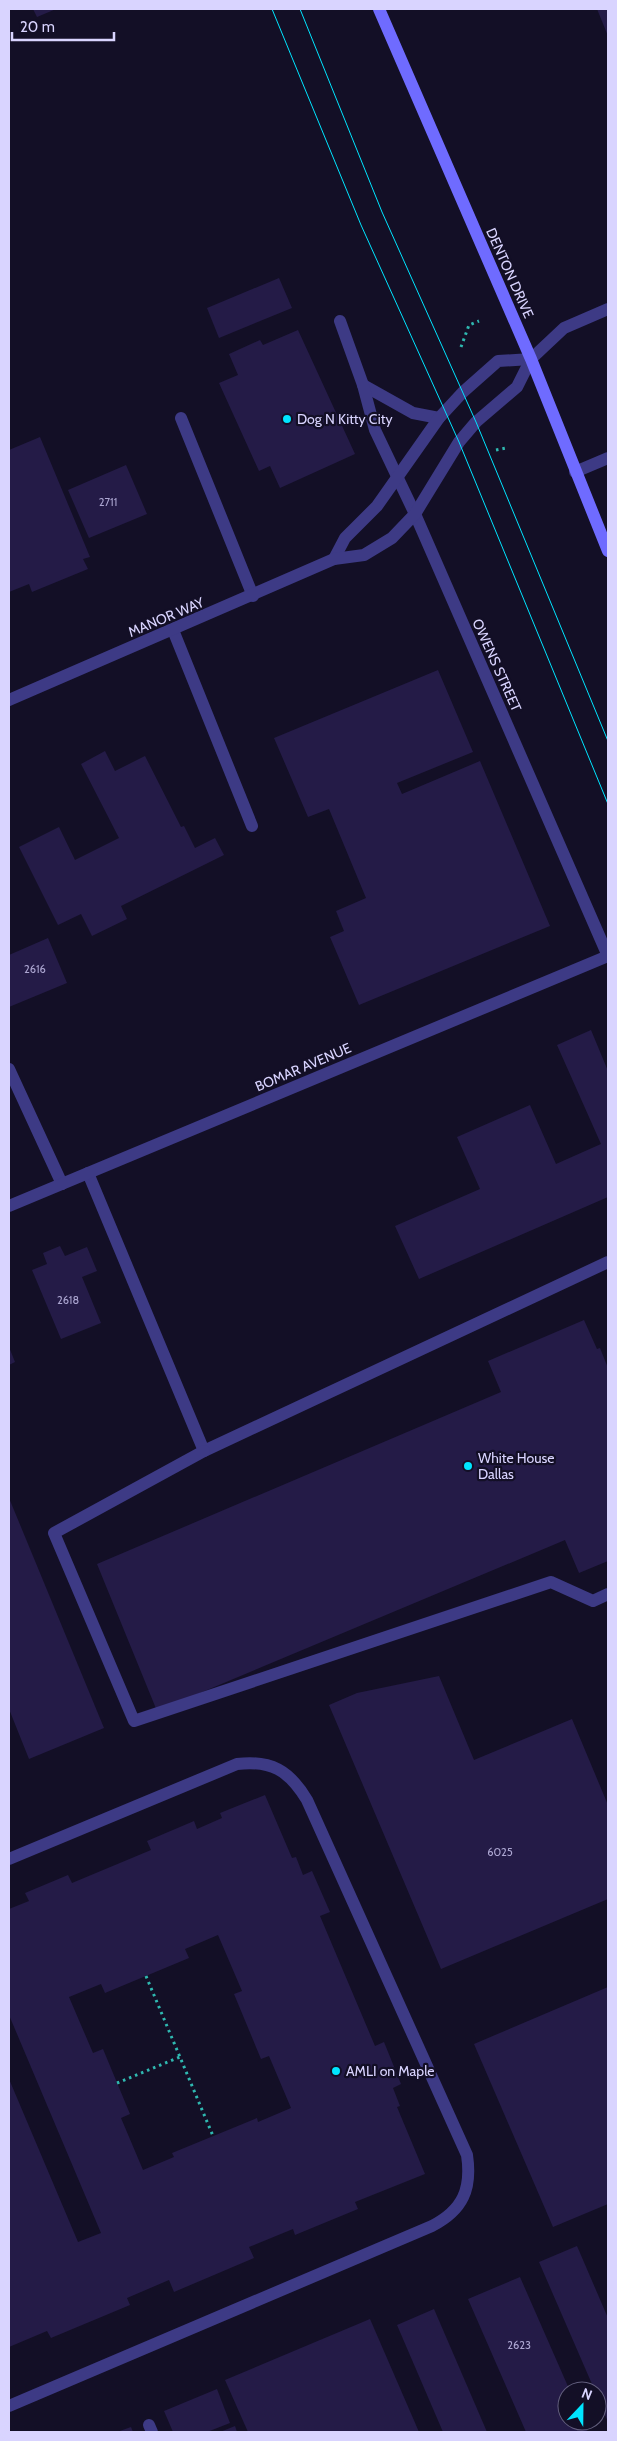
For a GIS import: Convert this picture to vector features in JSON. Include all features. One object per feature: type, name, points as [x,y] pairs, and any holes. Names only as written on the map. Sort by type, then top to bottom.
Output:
[{"type":"main road","name":"DENTON DRIVE","points":[[379,9],[531,359],[608,551]]},
{"type":"street","name":"MANOR WAY","points":[[9,700],[253,596],[334,559],[364,555],[392,538],[415,514],[459,442],[476,422],[517,387],[531,359],[564,328],[608,309]]},
{"type":"street","name":"OWENS STREET","points":[[340,321],[363,385],[375,430],[415,514],[608,956]]},
{"type":"street","points":[[334,559],[345,538],[377,506],[398,479],[439,418],[462,392],[498,361],[531,359]]},
{"type":"street","points":[[363,385],[413,413],[439,418]]},
{"type":"street","points":[[180,418],[253,596]]},
{"type":"street","points":[[575,472],[608,458]]},
{"type":"street","points":[[172,630],[252,826]]},
{"type":"street","name":"BOMAR AVENUE","points":[[9,1206],[608,956]]},
{"type":"street","points":[[9,1069],[62,1184]]},
{"type":"street","points":[[88,1173],[204,1451]]},
{"type":"street","points":[[608,1262],[204,1451],[54,1533],[134,1721],[551,1582],[592,1601],[608,1594]]},
{"type":"street","points":[[9,1859],[237,1764],[262,1764],[286,1773],[298,1785],[307,1800],[467,2155],[470,2172],[467,2190],[459,2205],[447,2218],[432,2226],[9,2406]]},
{"type":"path","points":[[461,348],[469,325],[478,321]]},
{"type":"path","points":[[496,450],[506,448]]},
{"type":"path","points":[[146,1976],[213,2136]]},
{"type":"path","points":[[117,2083],[180,2057]]},
{"type":"building","points":[[33,9],[56,9],[37,17]]},
{"type":"building","points":[[597,9],[608,9],[608,36]]},
{"type":"building","points":[[279,278],[292,308],[219,338],[207,308]]},
{"type":"building","name":"Dog N Kitty City","points":[[298,330],[355,454],[280,488],[270,466],[259,471],[219,383],[238,375],[229,354],[260,340],[263,345]]},
{"type":"building","points":[[40,437],[90,557],[83,559],[88,569],[32,592],[29,584],[9,592],[9,450]]},
{"type":"building","points":[[126,465],[147,514],[89,538],[68,490]]},
{"type":"building","points":[[438,670],[473,752],[397,783],[402,794],[480,761],[550,926],[359,1005],[330,937],[344,931],[336,911],[366,898],[329,809],[308,817],[274,738]]},
{"type":"building","points":[[105,751],[115,771],[145,756],[181,827],[184,826],[195,848],[215,838],[224,855],[121,906],[127,919],[92,936],[81,914],[58,925],[19,847],[59,827],[75,860],[119,838],[81,764]]},
{"type":"building","points":[[48,938],[67,983],[9,1007],[9,955]]},
{"type":"building","points":[[591,1030],[608,1071],[608,1197],[419,1279],[395,1226],[480,1189],[457,1137],[530,1105],[556,1164],[601,1144],[557,1045]]},
{"type":"building","points":[[60,1246],[65,1256],[87,1247],[97,1271],[82,1277],[101,1323],[61,1339],[32,1270],[47,1264],[43,1253]]},
{"type":"building","name":"White House Dallas","points":[[584,1320],[597,1349],[600,1348],[608,1368],[608,1561],[579,1573],[565,1540],[157,1711],[97,1564],[501,1392],[488,1361]]},
{"type":"building","points":[[9,1347],[15,1362],[9,1365]]},
{"type":"building","points":[[9,1498],[104,1728],[29,1759],[9,1709]]},
{"type":"building","points":[[439,1676],[474,1760],[572,1719],[608,1805],[608,1899],[441,1969],[329,1705],[357,1693]]},
{"type":"building","name":"AMLI on Maple","points":[[265,1795],[292,1858],[296,1857],[303,1875],[312,1871],[330,1912],[320,1916],[375,2046],[384,2042],[401,2084],[393,2088],[400,2106],[397,2107],[425,2174],[355,2202],[358,2209],[295,2235],[293,2229],[249,2247],[254,2258],[174,2292],[169,2280],[127,2298],[130,2305],[51,2338],[47,2331],[9,2347],[9,2079],[78,2242],[101,2233],[9,2015],[9,1909],[29,1901],[25,1893],[68,1875],[72,1883],[151,1850],[147,1841],[194,1821],[197,1829],[222,1818],[220,1813]],"holes":[[[218,1935],[242,1991],[234,1994],[261,2059],[269,2056],[291,2108],[258,2122],[257,2118],[172,2153],[174,2157],[143,2170],[121,2118],[130,2114],[103,2049],[93,2053],[69,1997],[101,1984],[105,1993],[189,1958],[185,1949]]]},
{"type":"building","points":[[608,1987],[608,2204],[553,2227],[474,2044]]},
{"type":"building","points":[[577,2246],[608,2318],[608,2422],[607,2381],[591,2381],[539,2262]]},
{"type":"building","points":[[520,2277],[566,2381],[557,2381],[557,2431],[588,2432],[526,2432],[468,2299]]},
{"type":"building","points":[[434,2309],[487,2432],[443,2432],[397,2325]]},
{"type":"building","points":[[370,2319],[419,2432],[248,2432],[225,2380]]},
{"type":"building","points":[[217,2389],[230,2423],[207,2432],[173,2432],[164,2411]]},
{"type":"building","points":[[235,2426],[237,2432],[220,2432]]},
{"type":"building","points":[[131,2427],[133,2432],[117,2432]]},
{"type":"tram line","points":[[272,9],[361,225],[459,442],[608,804]]},
{"type":"tram line","points":[[300,9],[382,212],[476,422],[608,741]]},
{"type":"place","name":"Dog N Kitty City","points":[[287,419]]},
{"type":"place","name":"White House Dallas","points":[[468,1466]]},
{"type":"place","name":"AMLI on Maple","points":[[336,2071]]}]
